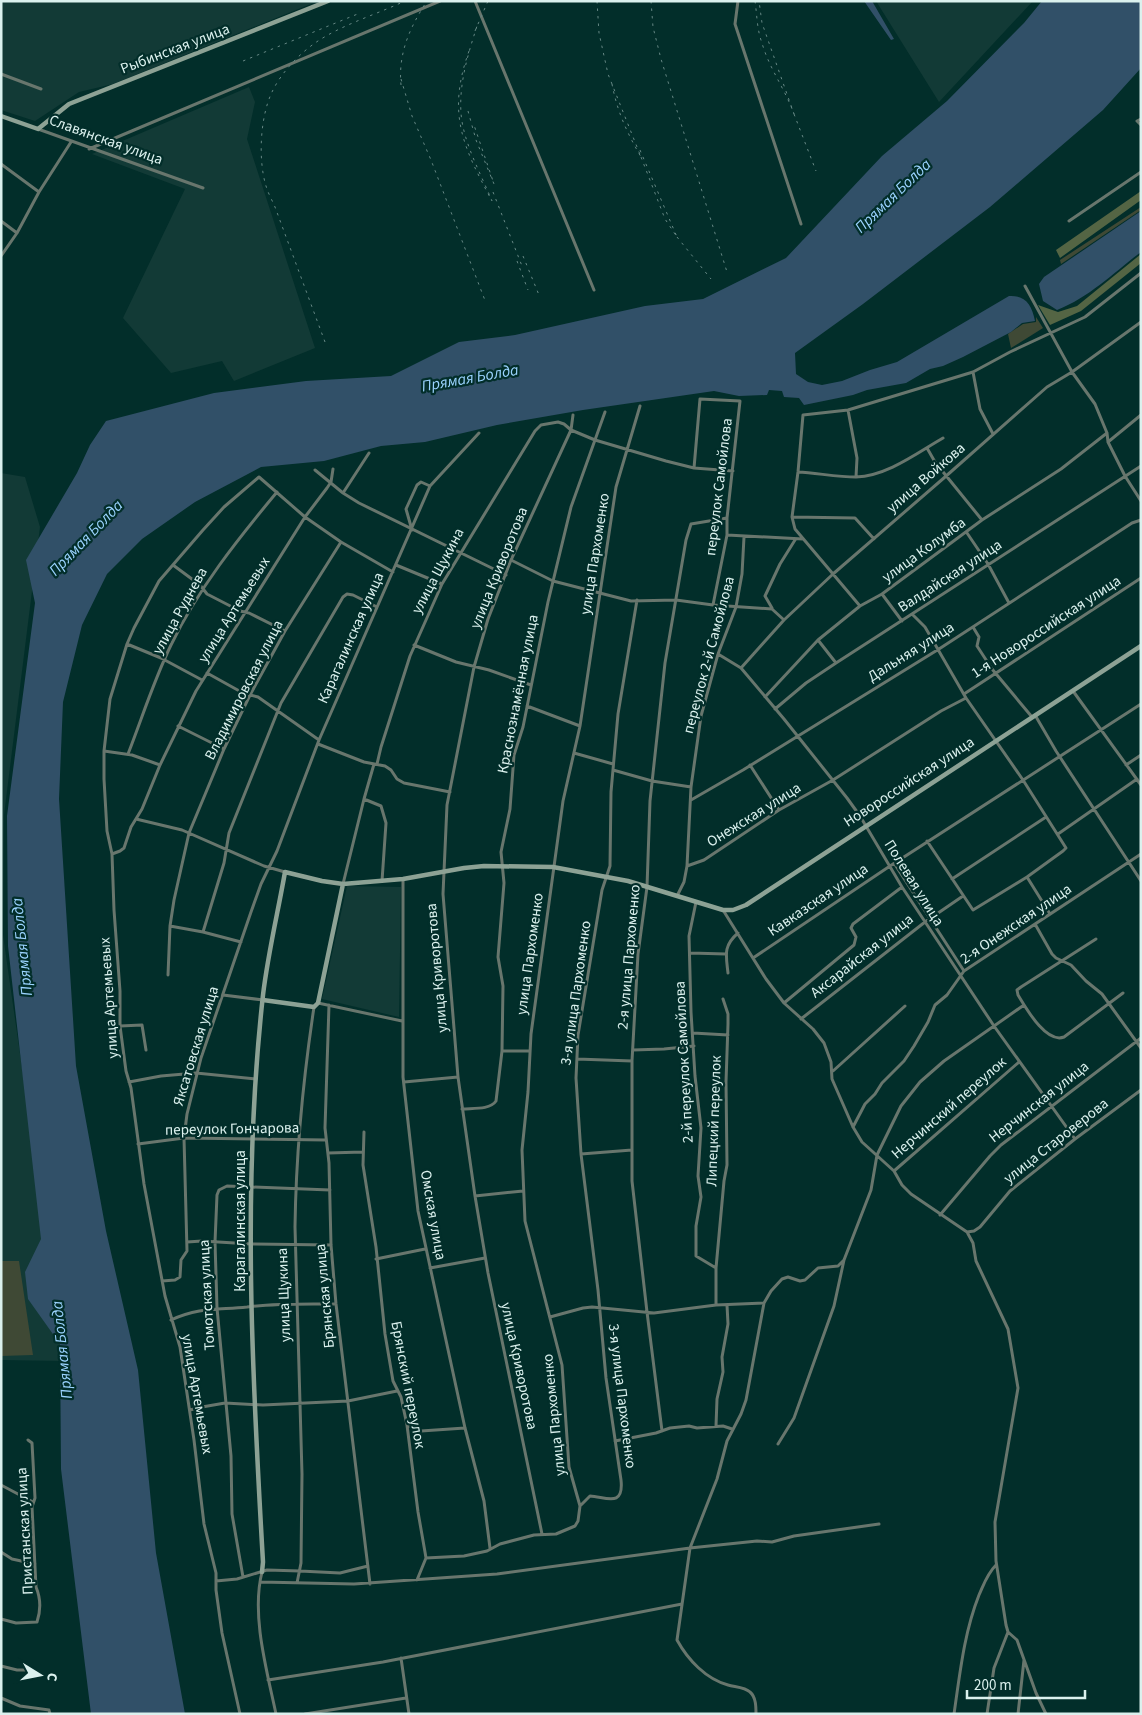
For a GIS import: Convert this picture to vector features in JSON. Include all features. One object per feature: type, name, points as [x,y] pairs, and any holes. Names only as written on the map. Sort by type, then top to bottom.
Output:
[{"type":"street","name":"Рыбинская улица","points":[[38,129],[69,104],[316,4],[328,1]]},
{"type":"street","points":[[89,148],[440,1]]},
{"type":"street","points":[[475,1],[594,290]]},
{"type":"street","points":[[738,1],[735,24],[801,224]]},
{"type":"street","points":[[1,74],[41,89]]},
{"type":"street","name":"Славянская улица","points":[[1,116],[203,188]]},
{"type":"street","points":[[1141,118],[1137,121],[1141,124]]},
{"type":"street","points":[[1,256],[71,142]]},
{"type":"street","points":[[1,164],[39,192]]},
{"type":"street","points":[[1069,221],[1141,172]]},
{"type":"street","points":[[1,221],[17,232]]},
{"type":"street","points":[[860,606],[795,529],[792,517],[803,415],[848,410],[973,372],[1050,332],[1085,317],[1141,273]]},
{"type":"street","points":[[1025,286],[1072,372],[1095,404],[1107,433],[1108,442],[1141,502]]},
{"type":"street","name":"улица Войкова","points":[[741,668],[784,620],[833,574],[1047,387],[1072,372],[1141,322]]},
{"type":"street","points":[[973,372],[980,409],[993,434]]},
{"type":"street","name":"переулок Самойлова","points":[[694,468],[700,399],[740,401],[727,518],[727,535],[713,605]]},
{"type":"street","name":"улица Пархоменко","points":[[580,1506],[569,1468],[562,1365],[525,1221],[522,1150],[528,1092],[529,1051],[563,801],[580,726],[616,487],[640,406]]},
{"type":"street","points":[[848,410],[857,458],[856,477]]},
{"type":"street","name":"Краснознамённая улица","points":[[462,1109],[488,1107],[496,1101],[502,1051],[503,986],[498,957],[504,883],[501,852],[510,809],[514,755],[523,727],[553,581],[571,507],[605,412]]},
{"type":"street","name":"улица Криворотова","points":[[542,1534],[474,1196],[458,1077],[443,894],[446,826],[450,792],[474,667],[488,620],[511,560],[571,430],[573,415]]},
{"type":"street","points":[[1108,442],[1141,415]]},
{"type":"street","name":"улица Щукина","points":[[297,1583],[300,1570],[300,1404],[295,1245],[299,1139],[305,1073],[316,1005],[343,884],[364,799],[414,645],[442,584],[535,431],[541,425],[558,422],[571,430]]},
{"type":"street","points":[[571,430],[595,440],[694,468],[733,471]]},
{"type":"street","name":"Карагалинская улица","points":[[269,867],[319,740],[430,486],[478,433]]},
{"type":"street","name":"улица Колумба","points":[[765,697],[818,640],[860,606],[882,594],[967,533],[982,520],[1061,469],[1107,433]]},
{"type":"street","points":[[798,472],[856,477],[878,472],[901,463],[943,438]]},
{"type":"street","points":[[927,448],[946,476],[982,520]]},
{"type":"street","points":[[343,493],[369,453]]},
{"type":"street","name":"Валдайская улица","points":[[775,709],[806,683],[836,662],[1141,466]]},
{"type":"street","name":"улица Артемьевых","points":[[240,1714],[222,1633],[216,1590],[216,1573],[204,1524],[180,1347],[171,1320],[162,1281],[126,1071],[120,1026],[120,991],[112,854],[124,848],[128,833],[148,797],[178,726],[202,680],[244,612],[331,482],[333,469]]},
{"type":"street","points":[[315,470],[343,493],[359,503],[506,575]]},
{"type":"street","points":[[112,854],[105,808],[104,751],[110,699],[127,644],[159,581],[224,507],[259,477],[306,517],[341,542],[393,572]]},
{"type":"street","points":[[412,530],[406,509],[417,484],[421,482],[430,486]]},
{"type":"street","name":"улица Руднева","points":[[128,754],[172,643],[203,590],[237,541],[277,492]]},
{"type":"street","points":[[792,517],[855,518],[874,539]]},
{"type":"street","name":"2-я улица Пархоменко","points":[[662,1431],[632,1181],[632,1060],[638,954],[647,887],[650,801],[665,662],[686,540],[691,524],[727,518]]},
{"type":"street","name":"Дальняя улица","points":[[691,800],[750,766],[939,649],[1132,523],[1141,520]]},
{"type":"street","points":[[967,533],[988,564],[1009,603]]},
{"type":"street","points":[[727,535],[803,539]]},
{"type":"street","name":"переулок 2-й Самойлова","points":[[677,897],[684,882],[687,866],[691,787],[701,716],[718,654],[736,606],[742,574],[744,537]]},
{"type":"street","points":[[784,620],[772,609],[765,596],[780,564],[795,540]]},
{"type":"street","name":"Владимировская улица","points":[[168,976],[170,926],[189,833],[224,749],[250,695],[285,632],[341,542]]},
{"type":"street","points":[[511,560],[553,581],[631,601],[676,600],[713,605],[772,609]]},
{"type":"street","points":[[173,565],[207,594],[244,612],[249,612],[285,632]]},
{"type":"street","points":[[396,565],[442,584]]},
{"type":"street","name":"1-я Новороссийская улица","points":[[832,780],[965,696],[1141,578]]},
{"type":"street","points":[[204,932],[227,850],[229,833],[278,711],[343,597],[347,594],[353,595],[377,606]]},
{"type":"street","points":[[882,594],[902,621]]},
{"type":"street","name":"3-я улица Пархоменко","points":[[580,1506],[590,1496],[612,1500],[618,1498],[621,1493],[622,1480],[606,1378],[592,1232],[581,1154],[576,1078],[578,1035],[602,890],[610,866],[613,764],[618,714],[637,600]]},
{"type":"street","points":[[912,614],[925,627],[965,696],[1023,780],[1066,848],[1027,877],[973,910],[927,842]]},
{"type":"street","points":[[973,627],[979,637],[977,646],[992,669],[1033,716],[1141,880]]},
{"type":"street","points":[[818,640],[836,662]]},
{"type":"street","points":[[127,644],[165,660],[202,680]]},
{"type":"street","points":[[414,645],[456,662],[489,670],[531,685]]},
{"type":"street","name":"Новороссийская улица","points":[[724,910],[733,910],[746,905],[1141,646]]},
{"type":"street","name":"Полевая улица","points":[[718,654],[741,668],[798,736],[866,825],[902,887],[994,1026],[1075,1139]]},
{"type":"street","points":[[207,673],[243,694],[258,697],[319,740]]},
{"type":"street","points":[[1073,691],[1141,786]]},
{"type":"street","points":[[1101,730],[1141,704]]},
{"type":"street","points":[[527,706],[580,726]]},
{"type":"street","points":[[178,726],[224,749]]},
{"type":"street","name":"Кавказская улица","points":[[753,958],[894,863],[1101,730]]},
{"type":"street","points":[[318,744],[338,753],[385,766],[391,770],[397,779],[404,783],[450,792]]},
{"type":"street","points":[[104,751],[128,754],[160,765]]},
{"type":"street","points":[[574,753],[613,764]]},
{"type":"street","points":[[1126,765],[1141,755]]},
{"type":"street","points":[[750,766],[779,810]]},
{"type":"street","points":[[613,770],[652,781],[691,787]]},
{"type":"street","points":[[1058,834],[1137,779]]},
{"type":"street","name":"Онежская улица","points":[[687,866],[704,860],[779,810],[832,780]]},
{"type":"street","points":[[364,799],[381,806],[386,817],[382,881]]},
{"type":"street","points":[[952,880],[1046,817]]},
{"type":"street","points":[[136,819],[189,833],[269,867],[322,881],[343,884],[382,881],[464,868],[502,865],[553,867],[647,887],[724,910],[766,979],[784,1003],[819,1035],[824,1043],[831,1062],[832,1079],[853,1127],[862,1142],[894,1170],[902,1185],[911,1194],[966,1232],[973,1243],[976,1261],[1008,1328],[1018,1388],[995,1522],[996,1564],[1008,1632],[994,1668],[986,1714]]},
{"type":"street","name":"2-я Онежская улица","points":[[853,1127],[865,1104],[882,1083],[904,1061],[928,1022],[935,1005],[948,994],[964,971],[1141,854]]},
{"type":"street","points":[[894,863],[964,971]]},
{"type":"street","name":"Яксатовская улица","points":[[162,1281],[175,1280],[180,1276],[181,1260],[187,1251],[184,1138],[186,1114],[196,1073],[261,884],[269,867]]},
{"type":"street","name":"Карагалинская улица","points":[[262,1572],[254,1405],[251,1244],[253,1138],[263,1000],[285,872]]},
{"type":"street","points":[[1027,877],[1050,914]]},
{"type":"street","name":"Омская улица","points":[[403,879],[402,1021],[404,1082],[418,1211],[465,1428],[484,1501],[490,1549]]},
{"type":"street","points":[[784,1003],[854,945],[856,937],[851,928],[853,924],[902,887]]},
{"type":"street","name":"Аксарайская улица","points":[[801,1019],[925,922],[963,896]]},
{"type":"street","name":"2-й переулок Самойлова","points":[[696,902],[689,936],[695,1076],[701,1128],[698,1176],[701,1197],[697,1217],[695,1248],[696,1256],[716,1268]]},
{"type":"street","points":[[1035,924],[1052,954],[1071,965],[1102,994],[1141,1048]]},
{"type":"street","points":[[170,926],[204,932],[241,942]]},
{"type":"street","points":[[728,973],[726,954],[730,940],[738,933]]},
{"type":"street","points":[[1096,938],[1017,990],[1024,1005],[1045,1031],[1054,1038],[1059,1039],[1123,993]]},
{"type":"street","points":[[690,953],[726,954]]},
{"type":"street","points":[[223,995],[329,1005],[402,1021]]},
{"type":"street","name":"Липецкий переулок","points":[[716,1304],[716,1268],[727,1165],[726,1082],[728,1014],[723,999]]},
{"type":"street","name":"Брянская улица","points":[[329,1005],[326,1140],[330,1190],[331,1244],[336,1304],[370,1584]]},
{"type":"street","points":[[778,1444],[794,1418],[834,1306],[844,1260],[871,1190],[877,1155],[901,1106],[910,1093],[944,1061],[1024,1005]]},
{"type":"street","points":[[832,1071],[906,1006]]},
{"type":"street","points":[[120,1026],[142,1025],[146,1050]]},
{"type":"street","points":[[693,1033],[728,1035]]},
{"type":"street","name":"Нерчинская улица","points":[[940,1215],[990,1156],[1024,1126],[1052,1107],[1141,1038]]},
{"type":"street","points":[[633,1050],[664,1050],[694,1046]]},
{"type":"street","points":[[502,1051],[529,1051]]},
{"type":"street","points":[[577,1060],[632,1060]]},
{"type":"street","name":"Нерчинский переулок","points":[[894,1170],[1019,1062]]},
{"type":"street","points":[[129,1082],[161,1076],[196,1073],[256,1079]]},
{"type":"street","points":[[404,1082],[458,1077]]},
{"type":"street","name":"улица Староверова","points":[[966,1232],[974,1231],[980,1227],[1010,1191],[1141,1090]]},
{"type":"street","name":"Брянский переулок","points":[[364,1132],[365,1180],[385,1334],[393,1381],[402,1398],[407,1425],[426,1558]]},
{"type":"street","name":"переулок Гончарова","points":[[138,1144],[184,1138],[326,1140]]},
{"type":"street","points":[[581,1154],[632,1150]]},
{"type":"street","points":[[328,1153],[363,1152]]},
{"type":"street","name":"Томотская улица","points":[[244,1577],[232,1514],[231,1456],[217,1308],[215,1242],[216,1200],[219,1190],[227,1186],[252,1187]]},
{"type":"street","points":[[252,1187],[330,1190]]},
{"type":"street","points":[[474,1196],[523,1191]]},
{"type":"street","points":[[188,1242],[295,1245],[331,1244]]},
{"type":"street","points":[[376,1259],[425,1249]]},
{"type":"street","points":[[430,1268],[485,1258]]},
{"type":"street","points":[[756,1714],[755,1703],[750,1692],[746,1689],[718,1682],[708,1676],[684,1653],[677,1640],[690,1548],[717,1479],[732,1429],[741,1414],[746,1400],[764,1303],[771,1291],[782,1279],[805,1280],[818,1268],[838,1266],[844,1260]]},
{"type":"street","points":[[550,1317],[583,1308],[665,1312],[716,1304],[764,1303]]},
{"type":"street","points":[[171,1320],[191,1312],[217,1308],[253,1305],[336,1304]]},
{"type":"street","points":[[716,1426],[716,1399],[723,1372],[722,1357],[728,1324],[727,1305]]},
{"type":"street","points":[[190,1410],[225,1403],[254,1405],[348,1401],[398,1391]]},
{"type":"street","points":[[407,1425],[421,1431],[465,1428]]},
{"type":"street","points":[[616,1441],[670,1428],[689,1426],[697,1428],[723,1426],[732,1429]]},
{"type":"street","name":"Пристанская улица","points":[[1,1619],[16,1623],[37,1622],[41,1610],[36,1587],[32,1443],[28,1440]]},
{"type":"street","points":[[1,1485],[33,1502]]},
{"type":"street","points":[[417,1580],[426,1558],[464,1556],[486,1551],[500,1544],[542,1534],[556,1534],[575,1526],[578,1521],[580,1506]]},
{"type":"street","points":[[260,1582],[370,1584],[497,1574],[690,1548],[757,1541],[772,1542],[799,1535],[879,1524]]},
{"type":"street","points":[[1,1552],[12,1559],[35,1564]]},
{"type":"street","points":[[954,1714],[964,1643],[973,1611],[986,1578],[996,1564]]},
{"type":"street","points":[[216,1581],[262,1572],[300,1570],[340,1574],[368,1566]]},
{"type":"street","points":[[262,1572],[259,1621],[268,1680],[276,1714]]},
{"type":"street","points":[[268,1680],[401,1658],[682,1604]]},
{"type":"street","points":[[1008,1632],[1018,1640],[1038,1699],[1046,1714]]},
{"type":"street","points":[[401,1658],[408,1714]]},
{"type":"street","points":[[1018,1714],[1024,1659]]},
{"type":"street","points":[[1,1666],[17,1670],[34,1670]]},
{"type":"street","points":[[1,1698],[20,1706],[49,1710],[50,1714]]},
{"type":"street","points":[[305,1714],[406,1698]]},
{"type":"shaded area","points":[[1,1],[318,1],[113,84],[79,92],[35,121],[1,110]]},
{"type":"shaded area","points":[[876,1],[1033,1],[939,102]]},
{"type":"shaded area","points":[[249,87],[255,102],[247,139],[315,348],[234,381],[222,361],[171,373],[123,318],[185,189],[92,154]]},
{"type":"shaded area","points":[[1,473],[25,477],[40,527],[4,815],[3,935],[64,1361],[1,1360]]},
{"type":"shaded area","points":[[347,886],[401,887],[399,1017],[322,999]]},
{"type":"green space","points":[[1141,191],[1141,200],[1060,258],[1056,250]]},
{"type":"green space","points":[[1141,207],[1141,210],[1061,264],[1060,260]]},
{"type":"green space","points":[[1141,254],[1141,263],[1081,311],[1050,325],[1038,305],[1058,312],[1077,306]]},
{"type":"green space","points":[[1036,317],[1043,328],[1011,348],[1008,334],[1023,324],[1036,322]]},
{"type":"green space","points":[[1,1261],[19,1261],[33,1355],[1,1356]]},
{"type":"water","points":[[864,1],[872,1],[894,39],[891,40]]},
{"type":"water","name":"Прямая Болда","points":[[1042,1],[1141,1],[1141,68],[1103,110],[990,207],[863,304],[795,353],[796,374],[808,382],[822,385],[842,381],[897,362],[1009,296],[1020,297],[1027,302],[1035,321],[1022,323],[1011,332],[963,357],[943,366],[930,369],[906,383],[804,405],[799,398],[784,397],[782,391],[769,390],[767,395],[739,396],[714,391],[583,410],[497,425],[425,442],[381,446],[324,461],[261,467],[195,502],[142,539],[107,574],[82,625],[63,702],[59,799],[76,1066],[106,1231],[138,1370],[156,1553],[185,1714],[91,1714],[61,1469],[60,1344],[28,1299],[25,1272],[41,1239],[8,946],[7,816],[35,603],[26,560],[77,473],[90,445],[106,421],[214,393],[306,381],[391,376],[459,342],[515,335],[645,306],[703,299],[786,258],[882,156],[947,101],[1024,23]]},
{"type":"water","points":[[1141,211],[1141,252],[1101,284],[1069,305],[1057,310],[1043,301],[1039,284],[1044,277]]},
{"type":"railway","points":[[325,342],[263,176],[261,151],[265,114],[272,92],[280,78],[296,59],[315,43],[336,31],[405,1]]},
{"type":"railway","points":[[401,85],[401,62],[406,41],[427,1]]},
{"type":"railway","points":[[475,31],[488,1]]},
{"type":"railway","points":[[597,1],[599,33],[608,74],[641,157],[623,122],[614,94],[612,84]]},
{"type":"railway","points":[[651,1],[653,27],[661,59],[727,272]]},
{"type":"railway","points":[[755,1],[759,33],[765,52],[794,114],[762,23],[759,1]]},
{"type":"railway","points":[[243,61],[360,13]]},
{"type":"railway","points":[[469,51],[462,73],[459,93],[461,128],[473,163],[492,201],[465,135],[461,113],[461,91],[467,58],[477,26]]},
{"type":"railway","points":[[401,79],[412,116],[486,303]]},
{"type":"railway","points":[[468,111],[476,140],[494,184],[474,125]]},
{"type":"railway","points":[[794,114],[816,171]]},
{"type":"railway","points":[[640,150],[677,237],[665,219],[641,157]]},
{"type":"railway","points":[[493,192],[522,266]]},
{"type":"railway","points":[[677,237],[711,279]]},
{"type":"railway","points":[[523,256],[539,295]]},
{"type":"railway","points":[[517,261],[528,290]]}]
